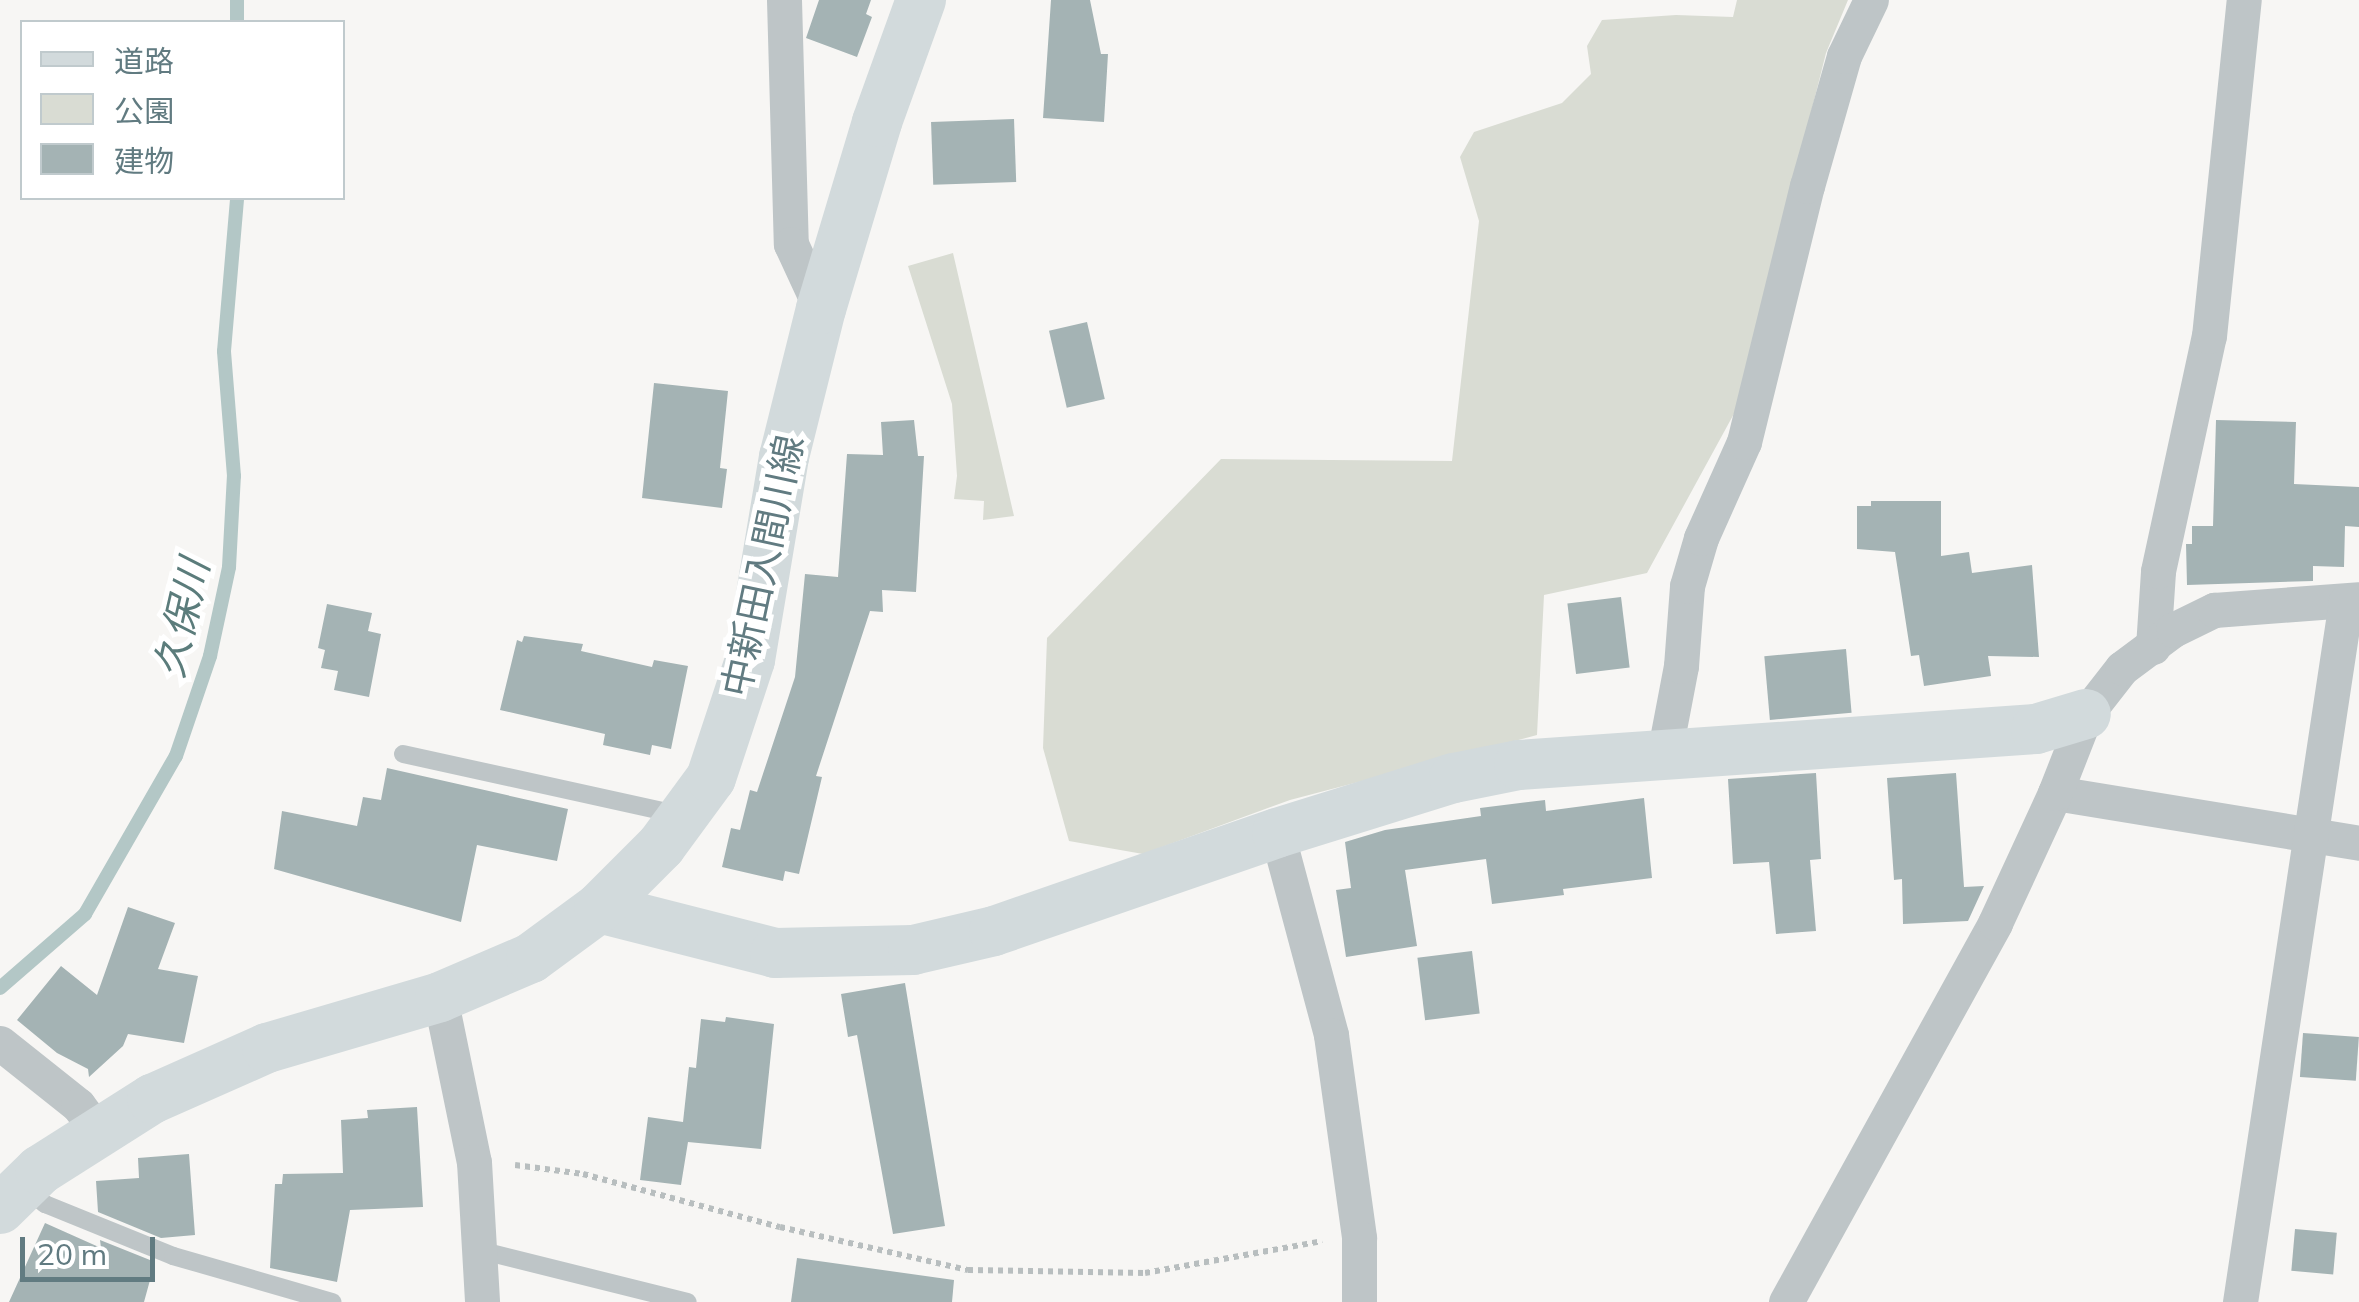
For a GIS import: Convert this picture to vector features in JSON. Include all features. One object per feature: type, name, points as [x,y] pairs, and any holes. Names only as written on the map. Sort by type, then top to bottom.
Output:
[{"type":"main road","name":"中新田入間川線","points":[[11,1198],[98,1130],[152,1099],[267,1048],[440,997],[531,958],[599,908],[662,846],[711,778],[750,660],[784,458],[822,308],[877,122],[921,0]]},
{"type":"main road","points":[[599,908],[775,953],[913,950],[1013,925],[1277,833],[1454,778],[1519,765],[2036,730],[2086,714]]},
{"type":"street","points":[[784,0],[791,244],[822,308]]},
{"type":"street","points":[[1664,755],[1681,666],[1688,586],[1701,538],[1744,442],[1844,56],[1871,0]]},
{"type":"street","points":[[2153,647],[2158,571],[2210,336],[2244,0]]},
{"type":"street","points":[[1786,1302],[1994,923],[2056,794],[2086,714],[2122,668],[2173,630],[2214,610],[2352,600],[2307,838],[2240,1302]]},
{"type":"street","points":[[2056,794],[2359,844]]},
{"type":"street","points":[[1277,833],[1331,1035],[1358,1238],[1359,1302]]},
{"type":"street","points":[[440,997],[474,1162],[482,1302]]},
{"type":"street","points":[[0,1043],[78,1106],[98,1130]]},
{"type":"lane","points":[[403,754],[684,816]]},
{"type":"lane","points":[[11,1198],[44,1204],[172,1256],[332,1302]]},
{"type":"lane","points":[[479,1250],[688,1302]]},
{"type":"path","points":[[474,1162],[584,1174],[780,1227],[968,1270],[1145,1273],[1284,1245],[1358,1238]]},
{"type":"green space","points":[[1737,0],[1848,0],[1826,53],[1736,410],[1647,573],[1544,595],[1537,735],[1290,800],[1143,854],[1069,841],[1043,748],[1047,638],[1221,459],[1452,461],[1479,221],[1460,157],[1474,132],[1562,103],[1591,74],[1587,46],[1602,20],[1676,15],[1733,17]]},
{"type":"green space","points":[[953,253],[1014,516],[983,520],[984,501],[954,499],[957,476],[952,404],[908,266]]},
{"type":"building","points":[[819,0],[871,0],[866,14],[872,17],[857,57],[806,38]]},
{"type":"building","points":[[1051,0],[1090,0],[1101,54],[1108,54],[1104,122],[1043,118]]},
{"type":"building","points":[[1014,119],[1016,182],[933,185],[931,122]]},
{"type":"building","points":[[1087,322],[1105,399],[1067,408],[1049,331]]},
{"type":"building","points":[[654,383],[728,391],[720,468],[727,469],[722,508],[642,498]]},
{"type":"building","points":[[914,420],[918,456],[924,456],[916,592],[882,590],[883,612],[870,611],[816,776],[822,777],[799,874],[785,871],[783,881],[722,867],[731,828],[740,830],[750,790],[757,792],[795,677],[805,574],[838,577],[847,454],[883,455],[881,422]]},
{"type":"building","points":[[2216,420],[2296,422],[2294,484],[2359,487],[2359,527],[2345,526],[2344,567],[2313,566],[2313,581],[2187,585],[2186,544],[2192,544],[2192,526],[2213,526]]},
{"type":"building","points":[[1871,501],[1941,501],[1941,556],[1969,552],[1972,573],[2032,565],[2039,657],[1988,656],[1991,676],[1924,686],[1919,655],[1911,656],[1895,552],[1857,549],[1857,506],[1871,506]]},
{"type":"building","points":[[1621,597],[1630,667],[1576,674],[1567,604]]},
{"type":"building","points":[[327,604],[372,613],[368,631],[381,634],[369,697],[334,690],[338,671],[321,668],[325,650],[318,648]]},
{"type":"building","points":[[524,636],[583,644],[581,651],[652,667],[654,660],[688,666],[671,749],[652,745],[650,755],[603,745],[605,734],[500,710],[517,640],[522,642]]},
{"type":"building","points":[[1846,649],[1852,713],[1770,720],[1764,656]]},
{"type":"building","points":[[387,768],[568,809],[557,861],[477,845],[461,922],[274,869],[282,811],[357,826],[363,797],[381,800]]},
{"type":"building","points":[[1816,773],[1821,859],[1810,860],[1816,931],[1776,934],[1769,862],[1733,864],[1728,779]]},
{"type":"building","points":[[1956,773],[1964,887],[1984,886],[1968,921],[1903,924],[1902,879],[1894,880],[1887,778]]},
{"type":"building","points":[[1644,798],[1652,878],[1563,889],[1564,895],[1492,904],[1486,859],[1405,870],[1417,946],[1346,957],[1336,890],[1351,888],[1345,842],[1385,830],[1481,816],[1480,808],[1545,800],[1546,811]]},
{"type":"building","points":[[128,907],[175,923],[158,969],[198,976],[184,1043],[128,1034],[123,1046],[89,1077],[88,1069],[57,1053],[17,1020],[61,966],[97,995]]},
{"type":"building","points":[[1472,951],[1480,1014],[1425,1020],[1417,958]]},
{"type":"building","points":[[905,983],[945,1226],[893,1234],[857,1035],[848,1037],[841,994]]},
{"type":"building","points":[[726,1017],[774,1024],[761,1149],[688,1142],[681,1185],[640,1180],[648,1117],[683,1122],[689,1067],[696,1068],[701,1019],[725,1022]]},
{"type":"building","points":[[2303,1033],[2359,1037],[2356,1081],[2300,1077]]},
{"type":"building","points":[[417,1107],[423,1207],[350,1210],[337,1282],[270,1268],[275,1184],[282,1184],[283,1174],[343,1173],[341,1120],[368,1118],[367,1110]]},
{"type":"building","points":[[189,1154],[195,1235],[161,1238],[98,1212],[96,1181],[139,1178],[138,1158]]},
{"type":"building","points":[[45,1223],[101,1248],[100,1240],[155,1262],[144,1302],[9,1302]]},
{"type":"building","points":[[2295,1229],[2337,1233],[2333,1275],[2291,1271]]},
{"type":"building","points":[[797,1258],[954,1280],[952,1302],[791,1302]]},
{"type":"waterway","name":"久保川","points":[[237,0],[237,20]]},
{"type":"waterway","name":"久保川","points":[[0,988],[85,914],[176,756],[210,656],[229,567],[234,476],[224,351],[237,200]]}]
